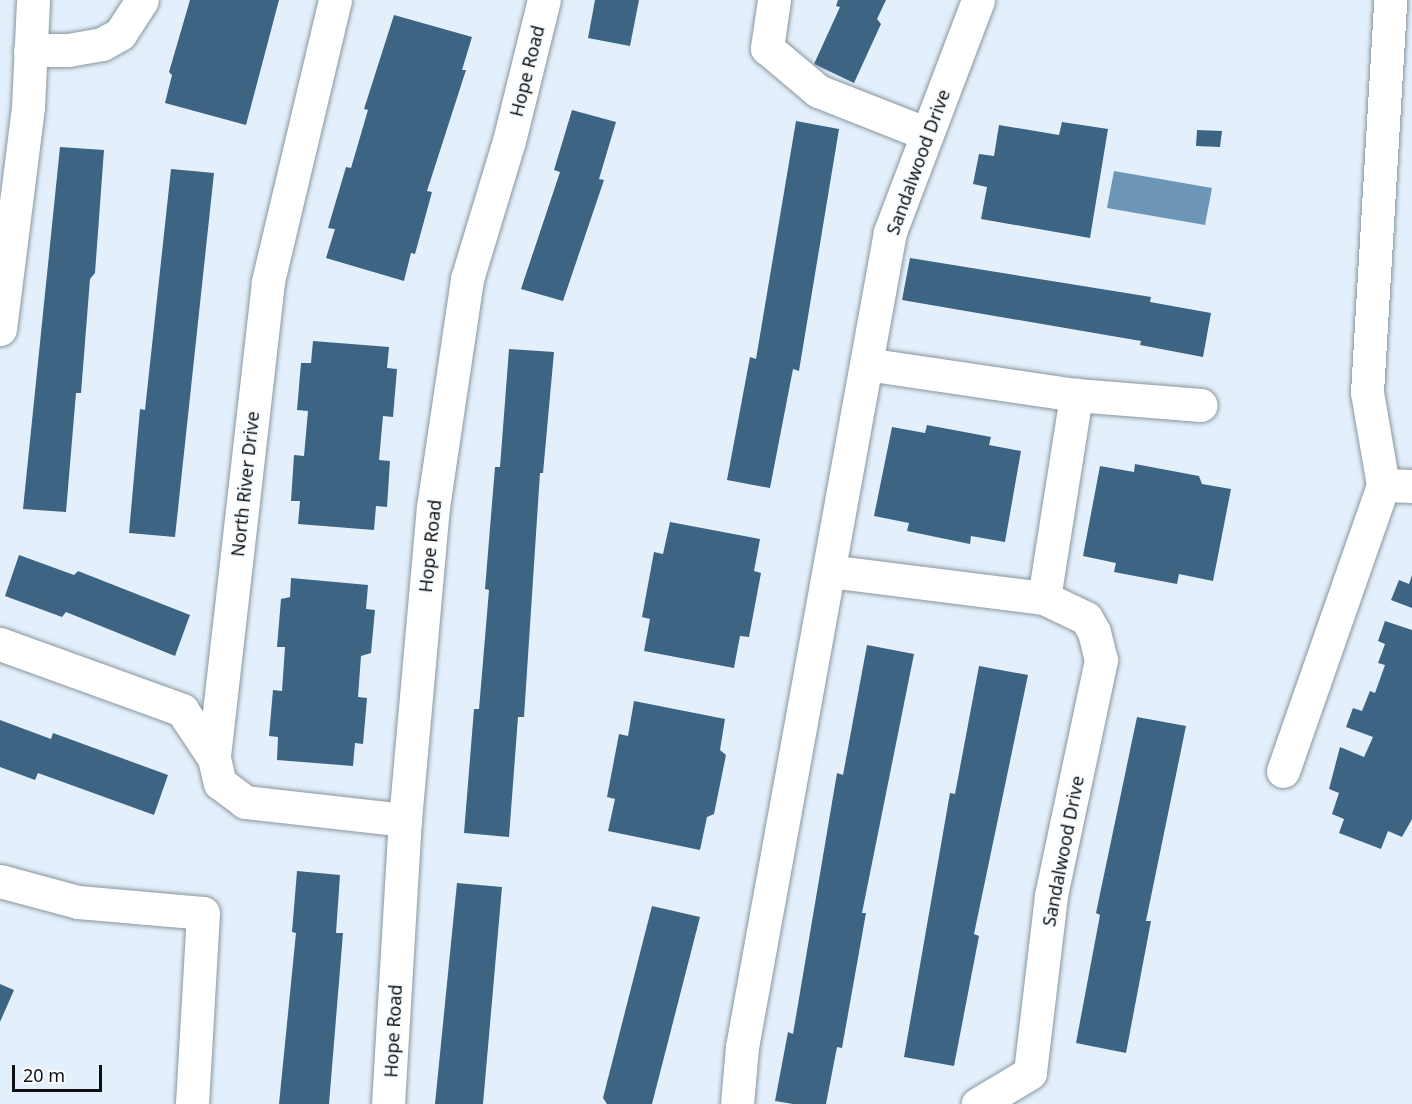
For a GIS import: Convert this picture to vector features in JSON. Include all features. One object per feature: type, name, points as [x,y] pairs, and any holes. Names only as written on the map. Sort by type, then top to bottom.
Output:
[{"type":"street","points":[[0,329],[28,107],[33,0]]},
{"type":"street","points":[[30,50],[68,50],[102,44],[120,34],[142,0]]},
{"type":"street","name":"North River Drive","points":[[335,0],[268,282],[214,758],[220,783],[245,802],[405,820]]},
{"type":"street","name":"Hope Road","points":[[388,1104],[405,820],[433,507],[467,279],[509,141],[544,0]]},
{"type":"street","points":[[774,0],[767,48],[818,91],[927,134]]},
{"type":"street","name":"Sandalwood Drive","points":[[736,1104],[742,1047],[890,232],[978,0]]},
{"type":"street","points":[[1282,771],[1398,486],[1367,392],[1390,0]]},
{"type":"street","points":[[866,364],[1076,395],[1200,405]]},
{"type":"street","points":[[1044,598],[1076,395]]},
{"type":"street","name":"Sandalwood Drive","points":[[829,571],[1044,598],[1086,618],[1094,632],[1101,660],[1052,896],[1030,1073],[978,1104]]},
{"type":"street","points":[[0,644],[182,710],[214,758]]},
{"type":"street","points":[[0,881],[78,902],[203,913],[192,1104]]},
{"type":"water","points":[[1114,171],[1212,188],[1205,225],[1107,208]]},
{"type":"building","points":[[190,0],[279,0],[246,125],[165,103],[172,75],[169,72]]},
{"type":"building","points":[[595,0],[639,0],[630,46],[588,38]]},
{"type":"building","points":[[838,0],[886,0],[877,19],[881,24],[854,83],[814,64],[840,7],[836,6]]},
{"type":"building","points":[[394,15],[472,37],[462,70],[466,70],[427,191],[432,192],[415,254],[411,253],[404,281],[326,258],[335,229],[328,228],[346,167],[351,168],[368,110],[364,109]]},
{"type":"building","points":[[572,110],[616,122],[599,179],[604,180],[563,301],[521,289],[560,172],[554,170]]},
{"type":"building","points":[[796,121],[839,129],[799,371],[793,369],[770,488],[727,480],[750,357],[756,359]]},
{"type":"building","points":[[1062,122],[1108,129],[1090,238],[981,219],[987,187],[973,184],[979,154],[994,156],[999,125],[1059,135]]},
{"type":"building","points":[[1197,130],[1222,131],[1220,147],[1196,146]]},
{"type":"building","points":[[60,147],[104,150],[95,273],[90,279],[81,393],[76,393],[66,512],[23,509]]},
{"type":"building","points":[[171,169],[214,173],[175,537],[129,533],[140,409],[145,410]]},
{"type":"building","points":[[910,258],[1151,297],[1150,302],[1211,313],[1203,357],[1140,345],[1141,341],[902,300]]},
{"type":"building","points":[[313,341],[389,347],[387,368],[397,369],[393,417],[383,416],[379,460],[390,461],[387,507],[376,506],[374,530],[298,524],[300,501],[291,501],[294,455],[304,456],[308,411],[297,410],[301,363],[311,363]]},
{"type":"building","points":[[509,349],[554,352],[543,473],[540,473],[524,717],[518,717],[509,837],[464,833],[474,709],[479,709],[489,590],[485,589],[495,467],[500,467]]},
{"type":"building","points":[[927,425],[991,437],[989,445],[1021,451],[1005,542],[971,536],[970,544],[907,531],[909,523],[874,516],[892,427],[925,433]]},
{"type":"building","points":[[1135,464],[1199,476],[1202,484],[1231,489],[1213,581],[1179,574],[1177,584],[1114,572],[1116,563],[1083,556],[1100,466],[1134,472]]},
{"type":"building","points":[[670,522],[760,539],[754,571],[761,573],[749,637],[740,636],[734,668],[644,651],[650,619],[642,617],[654,552],[663,554]]},
{"type":"building","points":[[19,555],[74,575],[78,571],[190,615],[175,656],[66,612],[62,617],[5,596]]},
{"type":"building","points":[[1412,575],[1412,608],[1391,600],[1399,580],[1409,584]]},
{"type":"building","points":[[291,578],[368,585],[366,609],[375,610],[371,653],[361,656],[358,697],[367,698],[363,744],[355,743],[353,766],[277,760],[278,737],[269,736],[273,690],[282,691],[285,647],[277,647],[281,599],[290,597]]},
{"type":"building","points":[[1385,621],[1412,630],[1412,819],[1402,837],[1388,831],[1381,849],[1339,833],[1344,819],[1332,814],[1339,793],[1329,789],[1340,747],[1364,757],[1373,737],[1346,727],[1353,708],[1362,711],[1370,691],[1375,693],[1385,665],[1378,663],[1385,644],[1378,641]]},
{"type":"building","points":[[867,645],[914,654],[862,913],[866,913],[842,1048],[837,1047],[826,1104],[793,1104],[775,1101],[788,1032],[793,1034],[837,773],[843,775]]},
{"type":"building","points":[[979,666],[1028,675],[974,934],[979,936],[954,1066],[904,1057],[950,793],[955,794]]},
{"type":"building","points":[[634,701],[725,719],[720,750],[726,755],[714,814],[707,817],[700,850],[608,831],[615,799],[607,797],[619,734],[628,736]]},
{"type":"building","points":[[1137,717],[1186,726],[1146,921],[1151,921],[1126,1053],[1076,1043],[1100,915],[1096,913]]},
{"type":"building","points":[[0,720],[51,739],[53,733],[168,775],[154,815],[38,773],[35,780],[0,767]]},
{"type":"building","points":[[297,871],[340,875],[336,933],[343,933],[329,1104],[279,1104],[296,933],[292,932]]},
{"type":"building","points":[[457,883],[502,887],[483,1104],[435,1104]]},
{"type":"building","points":[[652,906],[700,917],[652,1104],[607,1104],[603,1098]]},
{"type":"building","points":[[0,984],[14,990],[0,1022]]}]
